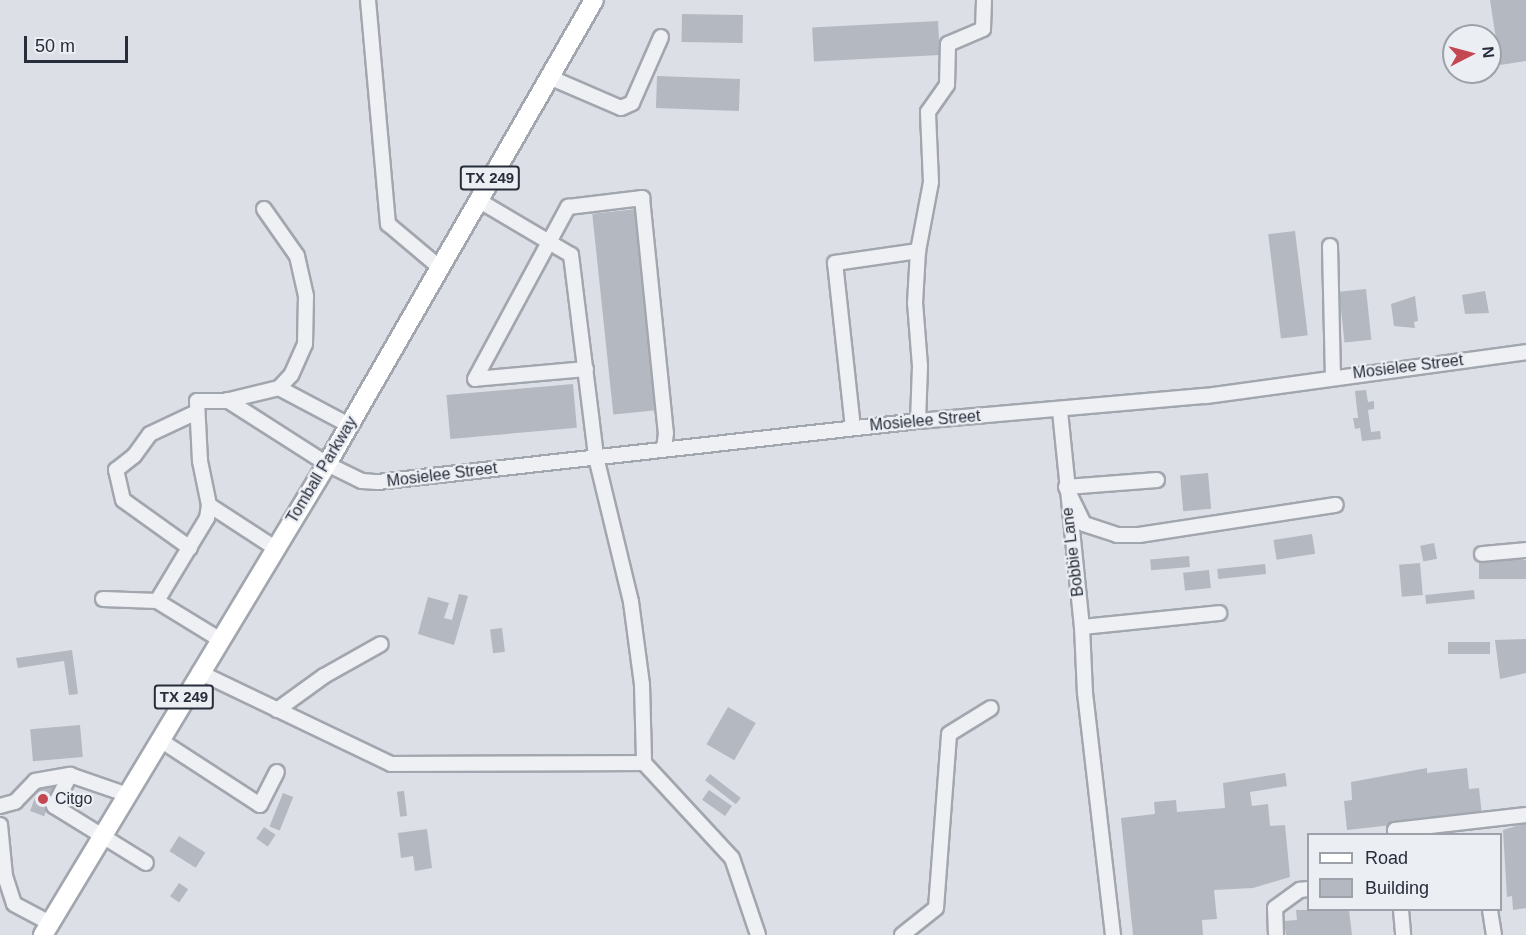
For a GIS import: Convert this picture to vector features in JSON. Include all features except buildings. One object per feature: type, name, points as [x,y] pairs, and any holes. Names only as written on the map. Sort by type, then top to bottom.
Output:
[{"type":"main road","name":"Tomball Parkway","points":[[44,931],[104,837],[199,672],[327,464],[594,0]]},
{"type":"street","points":[[368,0],[388,224],[439,267]]},
{"type":"street","points":[[918,421],[918,251],[931,182],[928,112],[947,86],[948,44],[983,29],[984,0]]},
{"type":"street","points":[[549,77],[621,108],[632,103],[661,38]]},
{"type":"street","points":[[586,369],[475,379],[548,239],[568,207],[642,198],[666,433],[664,449]]},
{"type":"street","points":[[478,200],[548,239],[571,255],[596,457],[631,602],[642,684],[644,763],[732,858],[758,935]]},
{"type":"street","points":[[156,601],[207,518],[209,505],[200,461],[197,401],[227,400],[279,388],[291,375],[305,344],[306,296],[297,256],[264,209]]},
{"type":"street","points":[[1330,246],[1333,375]]},
{"type":"street","points":[[853,428],[835,263],[918,251]]},
{"type":"street","name":"Mosielee Street","points":[[227,400],[327,464],[362,481],[378,482],[918,421],[1060,411],[1206,396],[1333,375],[1526,352]]},
{"type":"street","points":[[279,388],[349,425]]},
{"type":"street","name":"Bobbie Lane","points":[[1060,411],[1082,627],[1084,693],[1113,935]]},
{"type":"street","points":[[190,548],[123,500],[116,470],[134,456],[150,434],[197,412]]},
{"type":"street","points":[[1157,480],[1066,487],[1084,524],[1117,535],[1336,505]]},
{"type":"street","points":[[209,505],[275,548]]},
{"type":"street","points":[[1482,554],[1526,550]]},
{"type":"street","points":[[104,599],[156,601],[219,639]]},
{"type":"street","points":[[1082,627],[1219,613]]},
{"type":"street","points":[[278,710],[324,676],[381,644]]},
{"type":"street","points":[[199,672],[391,764],[644,763]]},
{"type":"street","points":[[902,935],[936,908],[949,734],[991,708]]},
{"type":"street","points":[[160,740],[260,805],[277,772]]},
{"type":"street","points":[[0,806],[15,802],[35,781],[69,775],[128,795]]},
{"type":"street","points":[[69,775],[54,806],[146,863]]},
{"type":"street","points":[[1396,833],[1395,830],[1477,827],[1526,815]]},
{"type":"street","points":[[0,825],[5,876],[14,904],[44,931]]},
{"type":"street","points":[[1276,935],[1275,908],[1300,890],[1307,890]]},
{"type":"street","points":[[1401,911],[1403,935]]},
{"type":"street","points":[[1490,911],[1494,935]]},
{"type":"place","name":"Citgo","points":[[43,799]]}]
